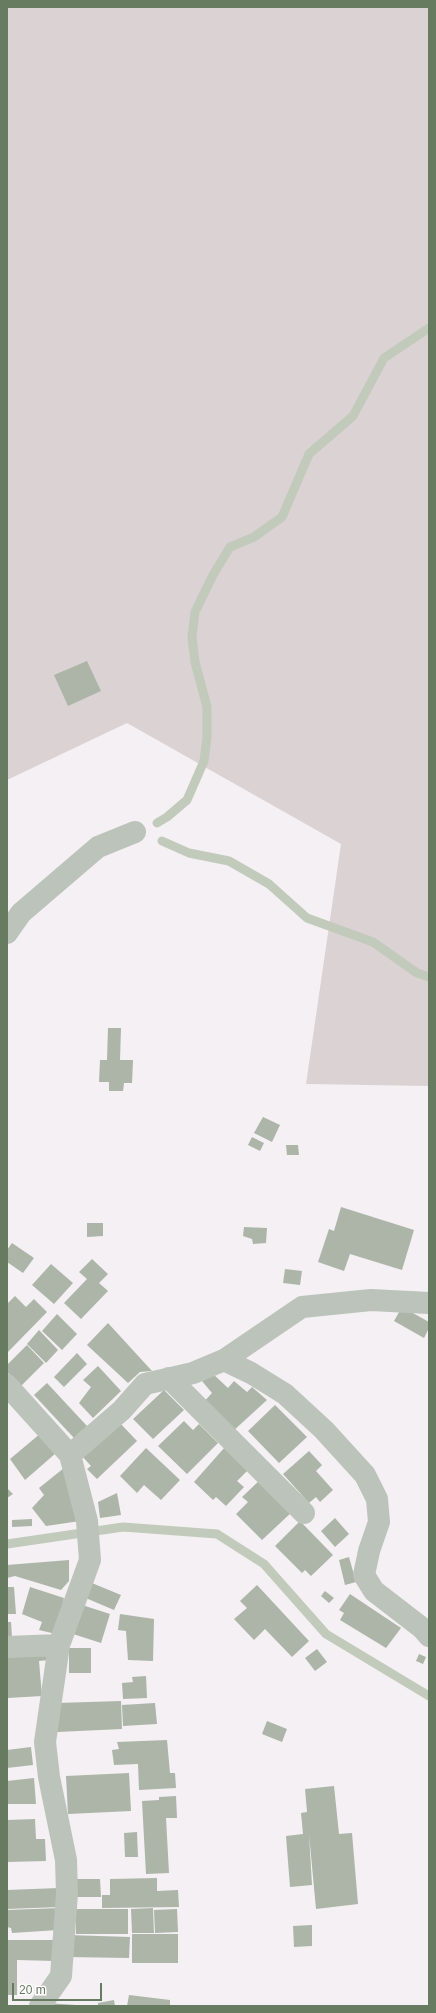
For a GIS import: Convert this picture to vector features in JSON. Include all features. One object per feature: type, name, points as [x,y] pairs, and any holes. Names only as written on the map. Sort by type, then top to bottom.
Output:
[{"type":"street","points":[[7,933],[21,913],[98,848],[135,832]]},
{"type":"street","points":[[70,1455],[122,1410],[145,1384],[193,1373],[224,1360],[302,1307],[371,1300],[429,1303]]},
{"type":"street","points":[[224,1360],[251,1373],[285,1394],[324,1430],[365,1475],[377,1499],[379,1522],[369,1550],[364,1575],[374,1591],[422,1628],[429,1636]]},
{"type":"street","points":[[169,1378],[304,1513]]},
{"type":"street","points":[[7,1385],[70,1455],[87,1521],[90,1560],[60,1645],[45,1742],[50,1777],[66,1860],[67,1893],[61,1976],[40,2006]]},
{"type":"street","points":[[7,1647],[60,1645]]},
{"type":"shaded area","points":[[7,7],[429,7],[429,1086],[306,1084],[341,844],[127,723],[7,780]]},
{"type":"building","points":[[87,661],[101,691],[68,706],[54,675]]},
{"type":"building","points":[[108,1028],[121,1028],[120,1060],[133,1060],[132,1083],[124,1083],[123,1091],[109,1091],[109,1082],[99,1082],[100,1060],[107,1060]]},
{"type":"building","points":[[263,1117],[280,1125],[272,1142],[254,1133]]},
{"type":"building","points":[[252,1137],[264,1143],[260,1151],[248,1145]]},
{"type":"building","points":[[286,1145],[298,1145],[299,1155],[287,1155]]},
{"type":"building","points":[[341,1207],[414,1230],[402,1270],[350,1254],[344,1271],[318,1262],[329,1229],[334,1231]]},
{"type":"building","points":[[87,1223],[103,1223],[103,1236],[87,1237]]},
{"type":"building","points":[[244,1227],[267,1228],[266,1243],[253,1244],[252,1239],[243,1236]]},
{"type":"building","points":[[12,1243],[34,1258],[23,1273],[7,1262],[7,1250]]},
{"type":"building","points":[[92,1259],[108,1274],[99,1283],[108,1291],[81,1319],[64,1303],[87,1279],[79,1272]]},
{"type":"building","points":[[51,1264],[73,1283],[54,1304],[32,1285]]},
{"type":"building","points":[[285,1269],[302,1271],[300,1285],[283,1283]]},
{"type":"building","points":[[15,1296],[26,1307],[34,1299],[47,1312],[7,1353],[7,1304]]},
{"type":"building","points":[[402,1307],[429,1322],[429,1328],[424,1338],[394,1321]]},
{"type":"building","points":[[57,1314],[77,1334],[62,1350],[42,1331]]},
{"type":"building","points":[[108,1323],[152,1371],[140,1372],[128,1383],[87,1345]]},
{"type":"building","points":[[39,1330],[58,1350],[46,1363],[27,1344]]},
{"type":"building","points":[[27,1345],[44,1363],[21,1386],[7,1372],[7,1365]]},
{"type":"building","points":[[77,1353],[87,1364],[64,1387],[54,1377]]},
{"type":"building","points":[[98,1366],[121,1391],[93,1418],[79,1403],[91,1387],[83,1380]]},
{"type":"building","points":[[212,1373],[228,1388],[234,1381],[247,1392],[252,1387],[267,1400],[232,1432],[202,1404],[212,1393],[202,1381]]},
{"type":"building","points":[[47,1383],[87,1426],[74,1438],[34,1395]]},
{"type":"building","points":[[164,1390],[184,1410],[153,1439],[133,1419]]},
{"type":"building","points":[[275,1405],[307,1437],[279,1463],[248,1431]]},
{"type":"building","points":[[118,1421],[137,1441],[97,1479],[87,1469],[91,1466],[81,1455]]},
{"type":"building","points":[[184,1421],[193,1430],[199,1424],[218,1443],[187,1474],[158,1446]]},
{"type":"building","points":[[41,1433],[56,1453],[25,1480],[10,1459]]},
{"type":"building","points":[[225,1447],[249,1469],[237,1481],[244,1487],[226,1506],[216,1497],[213,1500],[194,1482]]},
{"type":"building","points":[[146,1448],[180,1480],[161,1500],[144,1485],[137,1493],[120,1476]]},
{"type":"building","points":[[309,1451],[322,1465],[316,1471],[333,1490],[320,1502],[316,1497],[309,1503],[283,1474]]},
{"type":"building","points":[[64,1468],[80,1521],[46,1526],[32,1508],[44,1495],[39,1488]]},
{"type":"building","points":[[262,1478],[293,1511],[262,1540],[236,1514],[248,1502],[242,1497]]},
{"type":"building","points":[[7,1488],[13,1494],[7,1498]]},
{"type":"building","points":[[117,1493],[121,1515],[100,1518],[98,1502]]},
{"type":"building","points":[[335,1518],[349,1534],[335,1547],[321,1531]]},
{"type":"building","points":[[32,1519],[32,1526],[12,1527],[12,1520]]},
{"type":"building","points":[[300,1521],[333,1555],[311,1576],[305,1570],[302,1573],[275,1546]]},
{"type":"building","points":[[349,1557],[356,1582],[345,1585],[339,1560]]},
{"type":"building","points":[[69,1560],[69,1581],[61,1590],[15,1576],[7,1578],[7,1565]]},
{"type":"building","points":[[87,1581],[121,1595],[114,1610],[81,1596]]},
{"type":"building","points":[[257,1585],[309,1641],[292,1657],[265,1629],[254,1640],[234,1619],[247,1608],[240,1601]]},
{"type":"building","points":[[7,1587],[14,1587],[16,1614],[7,1614]]},
{"type":"building","points":[[30,1587],[64,1598],[56,1634],[39,1630],[42,1622],[22,1614]]},
{"type":"building","points":[[325,1591],[334,1598],[329,1603],[321,1596]]},
{"type":"building","points":[[350,1594],[401,1628],[386,1648],[340,1620],[344,1613],[339,1610]]},
{"type":"building","points":[[79,1604],[110,1614],[101,1643],[70,1633]]},
{"type":"building","points":[[120,1614],[154,1619],[153,1661],[128,1660],[126,1631],[118,1630]]},
{"type":"building","points":[[7,1622],[11,1622],[12,1638],[7,1638]]},
{"type":"building","points":[[69,1648],[91,1648],[91,1673],[69,1673]]},
{"type":"building","points":[[317,1649],[327,1662],[315,1671],[305,1658]]},
{"type":"building","points":[[48,1652],[49,1660],[39,1661],[42,1696],[8,1698],[7,1654]]},
{"type":"building","points":[[419,1654],[426,1657],[423,1664],[416,1661]]},
{"type":"building","points":[[146,1676],[147,1698],[123,1699],[122,1683],[133,1682],[132,1677]]},
{"type":"building","points":[[121,1701],[122,1729],[57,1732],[57,1703]]},
{"type":"building","points":[[155,1703],[157,1724],[123,1726],[122,1705]]},
{"type":"building","points":[[267,1721],[287,1729],[282,1742],[262,1734]]},
{"type":"building","points":[[167,1740],[170,1773],[175,1773],[176,1788],[139,1790],[138,1764],[114,1765],[112,1750],[119,1749],[117,1742]]},
{"type":"building","points":[[31,1747],[33,1765],[7,1768],[7,1750]]},
{"type":"building","points":[[129,1773],[131,1811],[68,1814],[66,1776]]},
{"type":"building","points":[[34,1778],[36,1804],[7,1804],[7,1781]]},
{"type":"building","points":[[334,1786],[339,1834],[352,1833],[358,1904],[316,1909],[309,1834],[312,1885],[290,1887],[286,1836],[303,1834],[301,1813],[307,1812],[305,1789]]},
{"type":"building","points":[[176,1796],[177,1818],[166,1818],[169,1873],[146,1874],[142,1801],[159,1800],[159,1797]]},
{"type":"building","points":[[35,1819],[36,1839],[45,1839],[46,1861],[7,1862],[7,1820]]},
{"type":"building","points":[[137,1832],[138,1857],[125,1857],[124,1833]]},
{"type":"building","points":[[157,1878],[157,1891],[178,1890],[179,1907],[102,1908],[102,1895],[110,1895],[110,1879]]},
{"type":"building","points":[[74,1879],[100,1879],[101,1897],[74,1897]]},
{"type":"building","points":[[59,1888],[59,1907],[7,1909],[7,1890]]},
{"type":"building","points":[[60,1908],[58,1930],[12,1933],[11,1928],[7,1927],[7,1910]]},
{"type":"building","points":[[153,1908],[154,1933],[132,1933],[131,1909]]},
{"type":"building","points":[[76,1909],[128,1909],[128,1934],[76,1934]]},
{"type":"building","points":[[177,1909],[178,1932],[155,1933],[154,1910]]},
{"type":"building","points":[[312,1925],[312,1946],[294,1947],[293,1926]]},
{"type":"building","points":[[132,1934],[178,1934],[178,1963],[132,1963]]},
{"type":"building","points":[[68,1935],[130,1937],[129,1958],[67,1957]]},
{"type":"building","points":[[7,1940],[56,1940],[55,1961],[17,1960],[17,1995],[7,1995]]},
{"type":"building","points":[[129,1995],[170,2000],[170,2006],[127,2006]]},
{"type":"building","points":[[114,2000],[115,2006],[98,2006],[98,2003]]},
{"type":"building","points":[[47,2003],[76,2005],[76,2006],[47,2006]]},
{"type":"waterway","points":[[157,823],[167,817],[187,800],[204,761],[207,737],[207,707],[195,662],[192,637],[195,612],[213,575],[230,547],[254,537],[282,517],[309,454],[353,416],[384,358],[429,328]]},
{"type":"waterway","points":[[162,841],[189,853],[229,861],[269,884],[307,918],[373,942],[417,973],[429,977]]},
{"type":"waterway","points":[[7,1544],[123,1527],[217,1534],[264,1564],[326,1634],[429,1696]]}]
